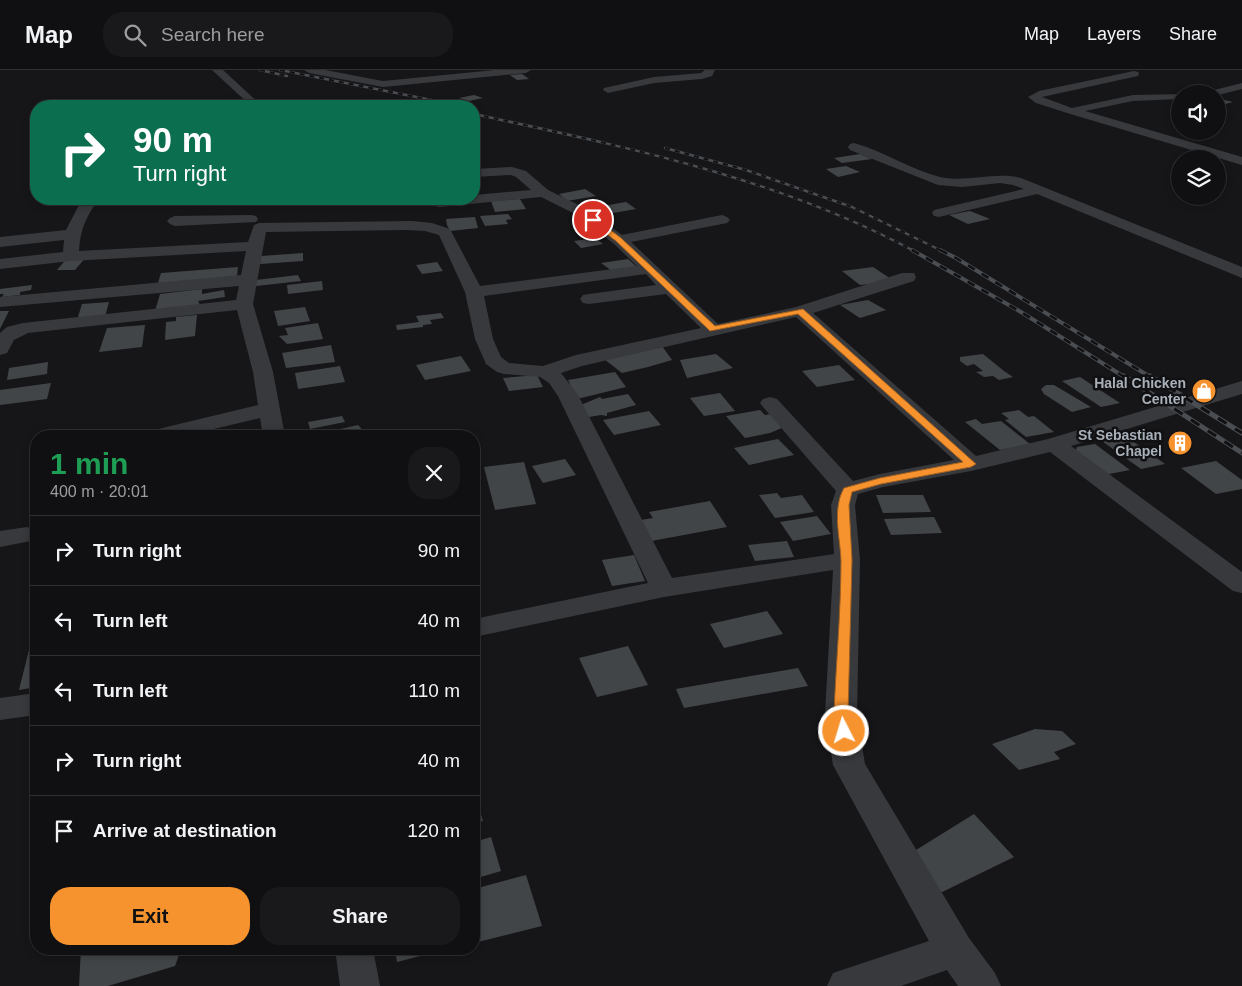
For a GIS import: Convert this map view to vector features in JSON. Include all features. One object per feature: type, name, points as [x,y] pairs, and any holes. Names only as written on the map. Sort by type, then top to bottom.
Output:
[{"type":"street","points":[[217,70],[250,100]]},
{"type":"street","points":[[309,70],[383,84],[468,73],[526,70]]},
{"type":"street","points":[[608,90],[654,80],[702,76],[708,74],[710,70]]},
{"type":"street","points":[[1134,74],[1039,94],[1034,97],[1040,101],[1071,111],[1242,161]]},
{"type":"street","points":[[1226,90],[1242,86]]},
{"type":"street","points":[[1071,111],[1133,98],[1171,96]]},
{"type":"street","points":[[1226,97],[1234,99]]},
{"type":"street","points":[[854,146],[992,201]]},
{"type":"street","points":[[480,173],[512,171],[521,174],[543,193],[580,210],[619,240],[713,329]]},
{"type":"street","points":[[949,183],[1000,179],[1016,181],[1242,273]]},
{"type":"street","points":[[939,213],[1038,190]]},
{"type":"street","points":[[480,198],[543,193]]},
{"type":"street","points":[[71,256],[72,234],[86,205]]},
{"type":"street","points":[[244,205],[243,210],[255,224],[256,246],[244,304],[263,372],[273,430]]},
{"type":"street","points":[[619,240],[722,220]]},
{"type":"street","points":[[175,221],[255,224],[367,224],[437,228],[445,232],[450,240],[474,292],[484,339],[493,360],[504,368],[545,372],[576,360],[800,311],[908,277]]},
{"type":"street","points":[[0,242],[72,234]]},
{"type":"street","points":[[0,264],[71,256],[256,246]]},
{"type":"street","points":[[474,292],[649,269]]},
{"type":"street","points":[[0,302],[248,280]]},
{"type":"street","points":[[590,299],[669,288]]},
{"type":"street","points":[[0,349],[5,336],[14,330],[28,327],[244,304]]},
{"type":"street","points":[[800,311],[971,464]]},
{"type":"street","points":[[545,372],[556,379],[568,395],[664,588]]},
{"type":"street","points":[[848,490],[880,481],[971,464],[1054,444],[1242,387]]},
{"type":"street","points":[[770,403],[848,490]]},
{"type":"street","points":[[184,430],[269,410]]},
{"type":"street","points":[[1054,444],[1242,585]]},
{"type":"street","points":[[848,490],[843,505],[846,560],[841,714],[848,765],[955,950],[981,986]]},
{"type":"street","points":[[0,540],[27,535]]},
{"type":"street","points":[[480,627],[664,588],[846,560]]},
{"type":"street","points":[[0,709],[30,705]]},
{"type":"street","points":[[847,986],[955,950]]},
{"type":"street","points":[[355,955],[360,986]]},
{"type":"building","points":[[522,74],[529,79],[517,80],[510,75]]},
{"type":"building","points":[[474,95],[483,98],[466,100],[459,98]]},
{"type":"building","points":[[860,154],[872,159],[842,163],[834,158]]},
{"type":"building","points":[[846,166],[860,172],[838,177],[826,169]]},
{"type":"building","points":[[585,189],[596,196],[567,201],[559,194]]},
{"type":"building","points":[[520,199],[526,209],[495,212],[491,201]]},
{"type":"building","points":[[626,202],[636,209],[596,216],[586,209]]},
{"type":"building","points":[[970,211],[990,219],[968,224],[949,215]]},
{"type":"building","points":[[508,214],[512,219],[506,220],[508,224],[485,226],[480,216]]},
{"type":"building","points":[[475,217],[478,228],[450,231],[447,225],[446,219]]},
{"type":"building","points":[[596,238],[603,244],[581,248],[574,241]]},
{"type":"building","points":[[303,253],[303,261],[260,264],[261,256]]},
{"type":"building","points":[[68,257],[86,257],[75,270],[57,270]]},
{"type":"building","points":[[628,259],[637,267],[612,271],[601,263]]},
{"type":"building","points":[[437,262],[443,271],[422,274],[416,265]]},
{"type":"building","points":[[238,267],[237,276],[157,286],[161,273]]},
{"type":"building","points":[[873,267],[891,279],[881,283],[860,285],[842,271]]},
{"type":"building","points":[[298,275],[301,281],[256,286],[256,280]]},
{"type":"building","points":[[322,281],[323,290],[288,294],[287,285]]},
{"type":"building","points":[[32,285],[31,290],[20,292],[20,295],[2,297],[4,294],[0,294],[0,289]]},
{"type":"building","points":[[202,289],[202,294],[224,290],[225,297],[198,301],[200,305],[155,311],[160,294]]},
{"type":"building","points":[[868,300],[886,310],[860,318],[840,305]]},
{"type":"building","points":[[109,302],[105,317],[77,320],[82,304]]},
{"type":"building","points":[[305,307],[310,321],[278,326],[274,311]]},
{"type":"building","points":[[0,311],[9,311],[0,329]]},
{"type":"building","points":[[441,313],[444,318],[430,320],[432,324],[397,330],[396,325],[419,322],[416,316]]},
{"type":"building","points":[[197,315],[195,336],[165,340],[166,322],[176,321],[176,317]]},
{"type":"building","points":[[318,323],[323,339],[287,344],[279,336],[288,335],[285,328]]},
{"type":"building","points":[[145,325],[142,347],[99,352],[107,328]]},
{"type":"building","points":[[331,345],[335,362],[286,368],[282,353]]},
{"type":"building","points":[[662,346],[672,360],[622,373],[604,359]]},
{"type":"building","points":[[716,354],[733,368],[687,378],[680,360]]},
{"type":"building","points":[[983,354],[1013,377],[999,380],[993,376],[984,377],[976,372],[983,371],[974,364],[967,366],[960,361],[960,357]]},
{"type":"building","points":[[461,356],[471,371],[425,380],[416,365]]},
{"type":"building","points":[[48,362],[47,374],[7,380],[9,368]]},
{"type":"building","points":[[839,365],[855,380],[817,387],[802,371]]},
{"type":"building","points":[[340,366],[345,382],[298,389],[295,373]]},
{"type":"building","points":[[615,372],[626,387],[577,399],[568,380]]},
{"type":"building","points":[[537,375],[543,387],[509,391],[503,378]]},
{"type":"building","points":[[1080,377],[1120,403],[1101,407],[1062,381]]},
{"type":"building","points":[[51,383],[47,399],[0,405],[0,390]]},
{"type":"building","points":[[1046,385],[1054,385],[1091,407],[1072,412],[1044,394],[1041,389]]},
{"type":"building","points":[[720,393],[735,411],[704,416],[690,398]]},
{"type":"building","points":[[628,394],[636,405],[607,413],[607,416],[589,417],[581,405],[600,397],[602,399]]},
{"type":"building","points":[[760,410],[765,415],[772,414],[784,427],[770,433],[745,438],[726,416]]},
{"type":"building","points":[[1019,410],[1028,417],[1034,416],[1054,432],[1026,437],[1005,420],[1009,419],[1001,413]]},
{"type":"building","points":[[649,411],[661,425],[614,435],[603,420]]},
{"type":"building","points":[[342,416],[345,422],[310,429],[308,422]]},
{"type":"building","points":[[976,419],[982,424],[1001,421],[1030,444],[1000,450],[965,422]]},
{"type":"building","points":[[358,425],[362,430],[336,430]]},
{"type":"building","points":[[1121,433],[1165,464],[1141,469],[1099,439]]},
{"type":"building","name":"St Sebastian Chapel","points":[[1177,437],[1191,447],[1181,449],[1169,440]]},
{"type":"building","points":[[778,439],[794,455],[749,465],[734,448]]},
{"type":"building","points":[[1095,444],[1130,470],[1104,475],[1075,452],[1077,447]]},
{"type":"building","points":[[565,459],[576,475],[543,483],[532,466]]},
{"type":"building","points":[[1216,461],[1242,480],[1242,489],[1216,494],[1181,468]]},
{"type":"building","points":[[524,462],[536,504],[495,510],[484,467]]},
{"type":"building","points":[[777,493],[781,498],[802,495],[814,512],[775,518],[759,495]]},
{"type":"building","points":[[876,495],[923,495],[931,512],[883,513]]},
{"type":"building","points":[[710,501],[727,527],[646,542],[635,521],[653,518],[649,512]]},
{"type":"building","points":[[817,516],[831,534],[793,541],[780,522]]},
{"type":"building","points":[[934,517],[942,533],[891,535],[884,519]]},
{"type":"building","points":[[787,541],[794,557],[755,561],[748,545]]},
{"type":"building","points":[[634,555],[645,581],[612,586],[602,560]]},
{"type":"building","points":[[767,611],[783,634],[724,648],[710,624]]},
{"type":"building","points":[[30,646],[30,688],[19,690]]},
{"type":"building","points":[[628,646],[648,685],[597,697],[579,658]]},
{"type":"building","points":[[798,668],[808,686],[684,708],[676,689]]},
{"type":"building","points":[[1035,729],[1062,731],[1076,744],[1054,752],[1060,759],[1019,770],[992,744]]},
{"type":"building","points":[[480,811],[483,821],[480,822]]},
{"type":"building","points":[[974,814],[1014,857],[936,895],[916,850]]},
{"type":"building","points":[[491,837],[501,871],[480,877],[480,840]]},
{"type":"building","points":[[526,875],[542,926],[480,942],[480,887]]},
{"type":"building","points":[[81,955],[179,955],[175,966],[108,986],[79,986]]},
{"type":"building","points":[[396,955],[424,955],[397,962]]},
{"type":"railway","points":[[260,70],[287,76]]},
{"type":"railway","points":[[280,70],[432,100]]},
{"type":"railway","points":[[480,115],[643,152],[754,184],[862,225],[912,250]]},
{"type":"railway","points":[[665,148],[746,170],[852,207],[942,251]]},
{"type":"railway","points":[[912,250],[1021,312],[1126,378]]},
{"type":"railway","points":[[942,251],[1152,378]]},
{"type":"railway","points":[[1124,376],[1242,453]]},
{"type":"railway","points":[[1150,376],[1242,433]]},
{"type":"place","name":"Halal Chicken Center","points":[[1204,391]]},
{"type":"place","name":"St Sebastian Chapel","points":[[1180,443]]},
{"type":"route","points":[[593,220],[619,240],[713,329],[800,311],[971,464],[880,481],[848,490],[843,505],[846,560],[841,714],[844,731]]}]
